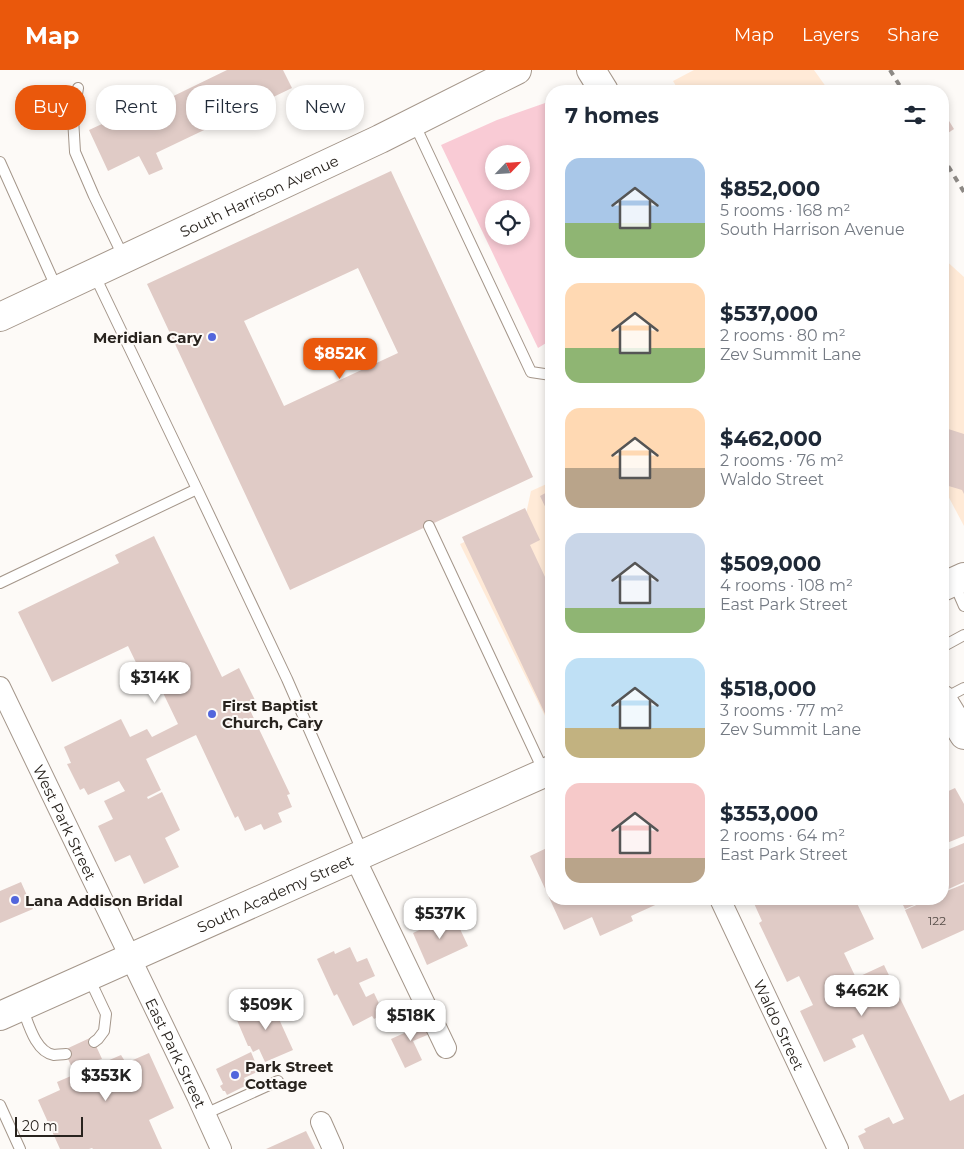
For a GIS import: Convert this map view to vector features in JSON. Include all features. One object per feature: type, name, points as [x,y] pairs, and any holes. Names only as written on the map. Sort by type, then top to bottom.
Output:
[{"type":"main road","name":"South Harrison Avenue","points":[[0,317],[380,139],[517,70]]},
{"type":"main road","points":[[591,70],[600,85]]},
{"type":"main road","points":[[949,709],[964,735]]},
{"type":"main road","name":"South Academy Street","points":[[11,1011],[545,772]]},
{"type":"street","name":"West Park Street","points":[[0,687],[130,959]]},
{"type":"street","points":[[360,856],[446,1048]]},
{"type":"street","name":"Waldo Street","points":[[723,905],[838,1149]]},
{"type":"street","name":"East Park Street","points":[[130,959],[221,1149]]},
{"type":"street","points":[[321,1122],[333,1149]]},
{"type":"lane","points":[[414,122],[531,372],[545,374]]},
{"type":"lane","points":[[74,130],[75,152],[124,259]]},
{"type":"lane","points":[[0,162],[58,290]]},
{"type":"lane","points":[[94,273],[291,687],[360,856]]},
{"type":"lane","points":[[0,583],[197,489]]},
{"type":"lane","points":[[429,526],[545,765]]},
{"type":"lane","points":[[949,643],[964,635]]},
{"type":"lane","points":[[949,696],[964,688]]},
{"type":"lane","points":[[89,977],[106,1014],[104,1031],[94,1042]]},
{"type":"lane","points":[[11,1011],[32,1033],[40,1048],[52,1055],[66,1054]]},
{"type":"lane","points":[[205,1114],[278,1081]]},
{"type":"lane","points":[[0,1105],[20,1149]]},
{"type":"shaded area","points":[[694,70],[814,70],[825,85],[675,85],[673,81]]},
{"type":"shaded area","points":[[545,103],[545,344],[538,348],[489,245],[530,245],[530,200],[485,200],[485,237],[441,145],[497,120]]},
{"type":"shaded area","points":[[949,263],[964,277],[964,526],[949,498]]},
{"type":"shaded area","points":[[545,485],[545,716],[460,544],[526,514],[531,491]]},
{"type":"building","points":[[227,70],[283,70],[290,85],[286,85],[286,91],[276,96],[276,85],[196,85]]},
{"type":"building","points":[[186,90],[186,130],[204,130],[156,153],[163,169],[149,175],[139,156],[108,171],[89,130],[96,127],[96,130],[176,130],[176,95]]},
{"type":"building","points":[[949,121],[954,129],[949,132]]},
{"type":"building","name":"Meridian Cary","points":[[391,171],[533,477],[290,590],[147,284]],"holes":[[[358,268],[398,353],[284,406],[244,321]]]},
{"type":"building","points":[[949,429],[964,434],[964,494],[962,490],[949,486]]},
{"type":"building","points":[[545,493],[545,506],[540,496]]},
{"type":"building","points":[[525,508],[540,540],[530,545],[545,577],[545,714],[462,537]]},
{"type":"building","name":"First Baptist Church, Cary","points":[[154,536],[222,677],[239,668],[257,704],[249,708],[290,794],[287,795],[292,807],[278,813],[282,822],[264,830],[261,824],[245,831],[238,816],[235,818],[196,735],[146,759],[161,790],[147,797],[148,799],[162,792],[180,830],[165,838],[179,867],[144,884],[130,855],[115,862],[98,826],[113,819],[104,801],[125,791],[119,781],[88,795],[84,788],[80,790],[67,764],[71,763],[64,747],[121,719],[130,737],[147,729],[152,737],[178,724],[153,672],[143,677],[128,646],[52,682],[18,612],[119,563],[115,555]]},
{"type":"building","points":[[955,788],[964,804],[964,836],[949,842],[949,791]]},
{"type":"building","points":[[964,843],[964,882],[949,889],[949,849]]},
{"type":"building","points":[[545,849],[545,889],[530,856]]},
{"type":"building","name":"Lana Addison Bridal","points":[[21,882],[33,909],[0,923],[0,891]]},
{"type":"building","points":[[964,884],[964,930],[922,949],[905,910],[916,905],[949,905],[949,890]]},
{"type":"building","points":[[553,905],[655,905],[631,916],[633,921],[600,936],[592,917],[564,930]]},
{"type":"building","points":[[755,905],[858,905],[874,939],[844,953],[856,978],[884,965],[950,1101],[964,1094],[964,1149],[864,1149],[858,1136],[866,1132],[864,1129],[889,1117],[893,1124],[904,1119],[863,1034],[852,1039],[856,1047],[824,1062],[800,1011],[813,1005],[799,976],[787,982],[759,923],[762,921]]},
{"type":"building","points":[[903,905],[914,905],[905,909]]},
{"type":"building","points":[[453,914],[468,946],[427,965],[413,933]]},
{"type":"building","points":[[350,947],[357,962],[367,958],[375,976],[359,983],[366,997],[374,993],[384,1014],[374,1019],[372,1016],[353,1026],[337,994],[334,996],[317,959],[334,951],[335,954]]},
{"type":"building","points":[[281,1000],[288,1015],[279,1019],[293,1050],[265,1062],[259,1049],[253,1052],[250,1046],[248,1046],[236,1018]]},
{"type":"building","points":[[424,1016],[432,1033],[413,1041],[422,1060],[405,1068],[391,1039],[413,1029],[410,1023]]},
{"type":"building","points":[[92,1037],[102,1059],[98,1060],[100,1064],[121,1055],[126,1063],[149,1053],[174,1108],[149,1120],[162,1149],[60,1149],[38,1100],[60,1090],[57,1082],[78,1073],[77,1071],[74,1072],[64,1050]]},
{"type":"building","name":"Park Street Cottage","points":[[251,1052],[259,1071],[244,1078],[247,1085],[227,1095],[220,1086],[223,1084],[216,1069]]},
{"type":"building","points":[[306,1131],[315,1149],[266,1149]]},
{"type":"railway","points":[[890,70],[899,85]]},
{"type":"railway","points":[[949,167],[964,192]]},
{"type":"place","name":"Meridian Cary","points":[[212,337]]},
{"type":"place","name":"First Baptist Church, Cary","points":[[212,714]]},
{"type":"place","name":"Lana Addison Bridal","points":[[15,900]]},
{"type":"place","name":"Park Street Cottage","points":[[235,1075]]}]
